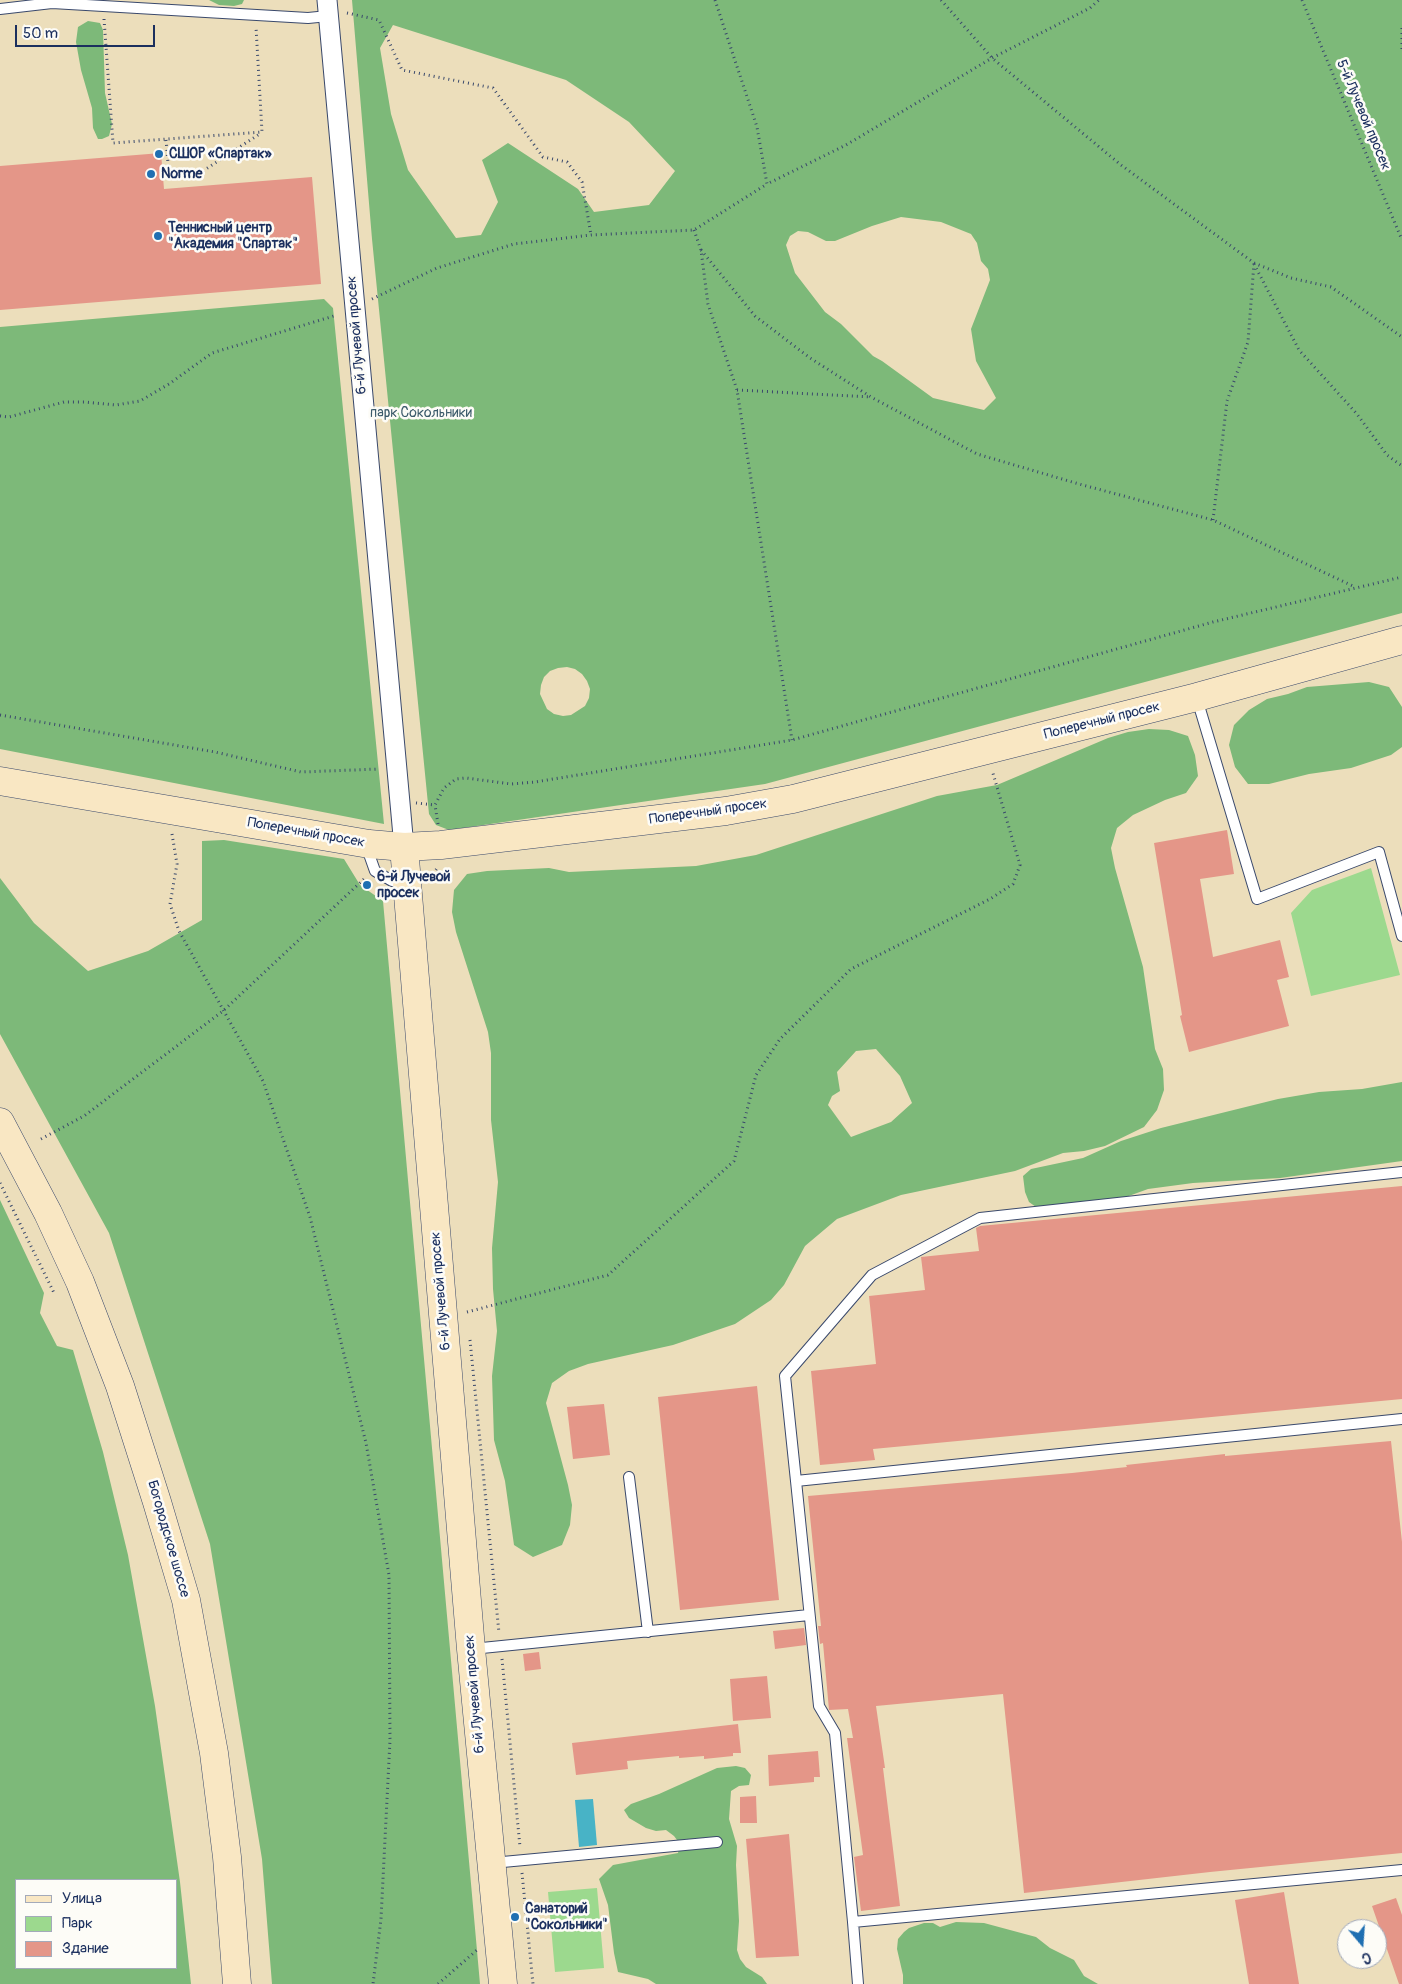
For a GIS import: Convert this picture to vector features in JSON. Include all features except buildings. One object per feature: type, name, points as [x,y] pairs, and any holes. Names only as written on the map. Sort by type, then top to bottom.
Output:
[{"type":"street","name":"6-й Лучевой просек","points":[[334,9],[354,309],[396,768],[404,847],[416,882],[471,1649],[503,1984]]},
{"type":"street","name":"Поперечный просек","points":[[0,781],[369,844],[404,847],[441,845],[716,812],[792,799],[1197,696],[1402,640]]},
{"type":"street","name":"Богородское шоссе","points":[[0,1122],[48,1213],[84,1291],[120,1386],[186,1600],[214,1753],[228,1867],[238,1984]]},
{"type":"lane","points":[[0,9],[51,2],[308,18],[334,9]]},
{"type":"lane","points":[[1197,696],[1257,899],[1380,852],[1402,936]]},
{"type":"lane","points":[[369,844],[368,854],[375,871],[392,881],[416,882]]},
{"type":"lane","points":[[858,1984],[835,1733],[819,1706],[785,1376],[872,1275],[980,1218],[1402,1172]]},
{"type":"lane","points":[[796,1481],[1402,1419]]},
{"type":"lane","points":[[629,1478],[648,1632]]},
{"type":"lane","points":[[471,1649],[809,1615]]},
{"type":"lane","points":[[491,1863],[717,1842]]},
{"type":"lane","points":[[853,1922],[1402,1870]]},
{"type":"path","points":[[715,0],[757,127],[767,184]]},
{"type":"path","points":[[941,0],[992,58],[1120,165],[1254,263],[1291,278],[1331,286],[1402,337]]},
{"type":"path","points":[[372,298],[437,268],[514,244],[591,235],[694,230],[767,184],[846,146],[992,58],[1090,8],[1099,0]]},
{"type":"path","name":"5-й Лучевой просек","points":[[1302,0],[1402,240]]},
{"type":"path","points":[[103,6],[113,143],[262,132]]},
{"type":"path","points":[[334,9],[380,20],[402,70],[493,88],[542,157],[567,162],[582,182],[591,235]]},
{"type":"path","points":[[255,15],[262,132]]},
{"type":"path","points":[[1402,28],[1402,51]]},
{"type":"path","points":[[163,174],[203,171],[262,132]]},
{"type":"path","points":[[166,139],[169,174]]},
{"type":"path","points":[[694,230],[701,250],[708,304],[737,390],[792,740]]},
{"type":"path","points":[[701,250],[754,316],[810,358],[871,397],[978,454],[1079,484],[1213,520],[1355,587]]},
{"type":"path","points":[[1254,263],[1299,350],[1357,414],[1387,455],[1402,466]]},
{"type":"path","points":[[1213,520],[1227,401],[1248,342],[1254,263]]},
{"type":"path","points":[[0,416],[9,417],[64,402],[116,405],[140,401],[169,384],[212,353],[354,309]]},
{"type":"path","points":[[737,390],[871,397]]},
{"type":"path","points":[[438,828],[435,805],[444,788],[456,779],[466,778],[511,784],[535,782],[792,740],[1213,622],[1402,577]]},
{"type":"path","points":[[0,715],[215,752],[301,772],[396,768]]},
{"type":"path","points":[[468,1321],[467,1312],[608,1274],[734,1161],[756,1075],[780,1038],[851,969],[990,899],[1013,884],[1020,865],[992,769]]},
{"type":"path","points":[[420,802],[435,805]]},
{"type":"path","points":[[170,827],[177,864],[170,904],[179,930],[263,1081],[310,1217],[366,1443],[389,1575],[390,1740],[381,1919],[374,1984]]},
{"type":"path","points":[[416,882],[439,866]]},
{"type":"path","points":[[41,1139],[84,1116],[223,1011],[364,880]]},
{"type":"path","points":[[0,1183],[55,1295]]},
{"type":"path","points":[[469,1331],[533,1984]]},
{"type":"path","points":[[438,1984],[497,1932]]},
{"type":"green space","points":[[209,0],[244,0],[242,4],[234,6],[219,5]]},
{"type":"green space","name":"парк Сокольники","points":[[352,0],[1402,0],[1402,613],[765,784],[449,830],[436,825],[429,814],[372,239]],"holes":[[[393,25],[566,80],[629,122],[675,171],[649,205],[594,212],[578,189],[508,143],[482,160],[498,202],[481,235],[456,238],[408,170],[391,114],[380,48]],[[901,217],[941,222],[971,234],[977,243],[981,261],[988,269],[990,280],[971,329],[976,361],[996,398],[984,410],[933,398],[873,356],[841,324],[825,312],[795,273],[786,245],[790,236],[798,231],[808,232],[826,241],[835,241]],[[567,667],[575,669],[582,674],[590,689],[589,698],[585,706],[571,715],[554,714],[547,709],[540,694],[544,677],[550,671]]]},
{"type":"green space","points":[[88,21],[100,23],[103,30],[105,93],[112,124],[109,136],[102,139],[98,139],[93,128],[92,108],[81,70],[76,42],[78,27]]},
{"type":"green space","points":[[324,299],[333,308],[384,824],[0,749],[0,327]]},
{"type":"green space","points":[[1369,682],[1389,687],[1402,707],[1402,747],[1391,755],[1351,768],[1309,774],[1269,784],[1248,784],[1235,767],[1229,745],[1234,725],[1249,710],[1267,699],[1307,687]]},
{"type":"green space","points":[[1149,729],[1169,730],[1188,736],[1195,755],[1198,776],[1186,793],[1165,800],[1133,815],[1117,828],[1111,848],[1143,967],[1155,1049],[1163,1069],[1164,1090],[1157,1110],[1144,1127],[1105,1146],[1063,1153],[1015,1171],[901,1195],[837,1219],[805,1246],[784,1285],[771,1300],[735,1324],[673,1345],[588,1364],[569,1371],[552,1383],[546,1403],[572,1505],[570,1525],[562,1545],[533,1557],[514,1545],[505,1481],[494,1440],[492,1376],[497,1331],[492,1248],[498,1182],[491,1120],[491,1053],[488,1032],[456,932],[452,912],[454,890],[467,874],[487,871],[549,868],[569,872],[696,866],[756,855],[937,796],[997,785],[1108,738],[1128,732]],"holes":[[[876,1049],[900,1076],[912,1103],[891,1122],[851,1137],[828,1105],[832,1096],[840,1091],[837,1072],[856,1051]]]},
{"type":"green space","points":[[224,840],[344,859],[360,885],[383,901],[480,1984],[272,1984],[262,1859],[210,1544],[109,1233],[0,1034],[0,878],[34,923],[88,971],[148,951],[202,920],[202,841]]},
{"type":"green space","points":[[1371,868],[1400,975],[1311,996],[1291,913],[1312,890]]},
{"type":"green space","points":[[1402,1082],[1402,1161],[1280,1178],[1193,1183],[1148,1189],[1126,1197],[1036,1207],[1029,1202],[1025,1192],[1023,1176],[1031,1169],[1083,1158],[1121,1141],[1161,1128],[1278,1099],[1319,1092],[1362,1089]]},
{"type":"green space","points":[[0,1200],[44,1293],[40,1313],[57,1346],[73,1350],[103,1452],[128,1555],[155,1706],[180,1882],[191,1984],[0,1984]]},
{"type":"green space","points":[[736,1766],[745,1768],[751,1775],[749,1785],[739,1786],[731,1791],[729,1819],[737,1846],[736,1865],[739,1921],[737,1950],[740,1959],[746,1967],[762,1977],[767,1984],[656,1984],[648,1979],[618,1972],[608,1905],[599,1879],[613,1865],[678,1853],[680,1844],[666,1830],[656,1831],[646,1828],[629,1818],[624,1810],[631,1804],[659,1794],[717,1768]]},
{"type":"green space","points":[[597,1888],[604,1968],[555,1972],[548,1892]]},
{"type":"green space","points":[[956,1922],[984,1923],[1036,1937],[1050,1948],[1074,1960],[1084,1976],[1098,1984],[903,1984],[903,1975],[897,1949],[898,1939],[909,1928],[924,1923],[933,1923],[940,1927]]},
{"type":"water","points":[[593,1799],[597,1845],[579,1847],[575,1800]]},
{"type":"place","name":"СШОР «Спартак»","points":[[159,154]]},
{"type":"place","name":"Norme","points":[[151,174]]},
{"type":"place","name":"Теннисный центр \"Академия \"Спартак\"","points":[[158,236]]},
{"type":"place","name":"6-й Лучевой просек","points":[[367,885]]},
{"type":"place","name":"Санаторий \"Сокольники\"","points":[[515,1917]]}]
